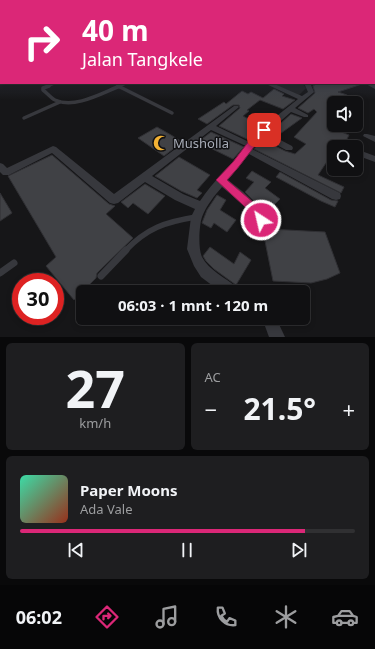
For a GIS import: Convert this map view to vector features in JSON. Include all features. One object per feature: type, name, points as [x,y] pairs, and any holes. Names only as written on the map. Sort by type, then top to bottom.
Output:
[{"type":"street","points":[[269,84],[303,99]]},
{"type":"street","points":[[223,285],[206,272],[198,262],[193,249],[196,217],[221,180],[236,165],[261,133],[291,110],[312,91],[308,84]]},
{"type":"street","points":[[0,166],[6,173],[53,149],[114,200],[211,128],[236,107]]},
{"type":"street","points":[[291,110],[306,116]]},
{"type":"street","points":[[211,128],[249,148],[288,172],[336,196]]},
{"type":"street","points":[[261,133],[289,148]]},
{"type":"street","points":[[367,136],[375,138]]},
{"type":"street","points":[[363,155],[375,159]]},
{"type":"street","points":[[145,177],[179,197],[202,206]]},
{"type":"street","points":[[221,180],[257,212],[262,225]]},
{"type":"street","points":[[272,325],[277,337]]},
{"type":"lane","points":[[53,84],[43,90],[55,100],[60,102]]},
{"type":"lane","points":[[24,118],[60,102],[82,101],[124,84]]},
{"type":"lane","points":[[118,86],[172,113]]},
{"type":"lane","points":[[101,276],[141,236],[155,226],[196,217]]},
{"type":"lane","points":[[0,273],[14,263]]},
{"type":"shaded area","points":[[272,84],[303,84],[306,88],[299,95]]},
{"type":"building","points":[[316,84],[362,84],[338,92],[347,95],[346,96],[327,96],[327,132],[342,132],[349,135],[346,140],[327,140],[327,162],[318,175],[344,187],[341,193],[254,149],[262,139],[285,151],[295,154],[306,144],[294,137],[317,112],[314,109],[308,113],[298,108],[315,93],[313,86]]},
{"type":"building","points":[[274,89],[284,94],[282,96],[295,100],[283,109],[260,100],[247,110],[249,111],[243,116],[261,126],[249,140],[219,126],[240,108],[239,105],[233,105],[207,124],[198,119],[224,102],[226,104],[242,91],[248,94],[251,92],[263,98]]},
{"type":"building","points":[[291,114],[302,118],[277,136],[270,133]]},
{"type":"building","points":[[157,127],[182,142],[164,156],[138,138]]},
{"type":"building","points":[[211,132],[244,147],[233,159],[198,142]]},
{"type":"building","points":[[52,155],[109,204],[115,206],[106,214],[133,238],[97,273],[96,278],[89,285],[76,285],[76,298],[74,300],[64,288],[64,273],[52,273],[46,266],[56,257],[8,176]]},
{"type":"building","points":[[179,157],[210,175],[197,190],[202,193],[197,198],[181,191],[155,176]]},
{"type":"building","points":[[252,171],[271,182],[265,188],[280,199],[269,210],[258,201],[256,203],[245,192],[254,182],[246,178]]},
{"type":"building","points":[[280,172],[331,200],[338,201],[335,207],[276,177]]},
{"type":"building","points":[[145,184],[165,196],[148,214],[133,203],[128,208],[121,202]]},
{"type":"building","points":[[0,193],[12,213],[0,221]]},
{"type":"building","points":[[217,195],[226,200],[220,210],[236,220],[227,232],[214,223],[211,228],[202,223],[207,210]]},
{"type":"building","points":[[268,229],[325,232],[340,273],[327,279],[311,283],[273,281],[263,231]]},
{"type":"building","points":[[210,247],[234,264],[240,252],[251,260],[236,285],[214,269],[203,256]]},
{"type":"place","name":"Musholla","points":[[161,143]]},
{"type":"route","points":[[261,220],[257,212],[221,180],[243,157],[252,142],[264,130]]}]
